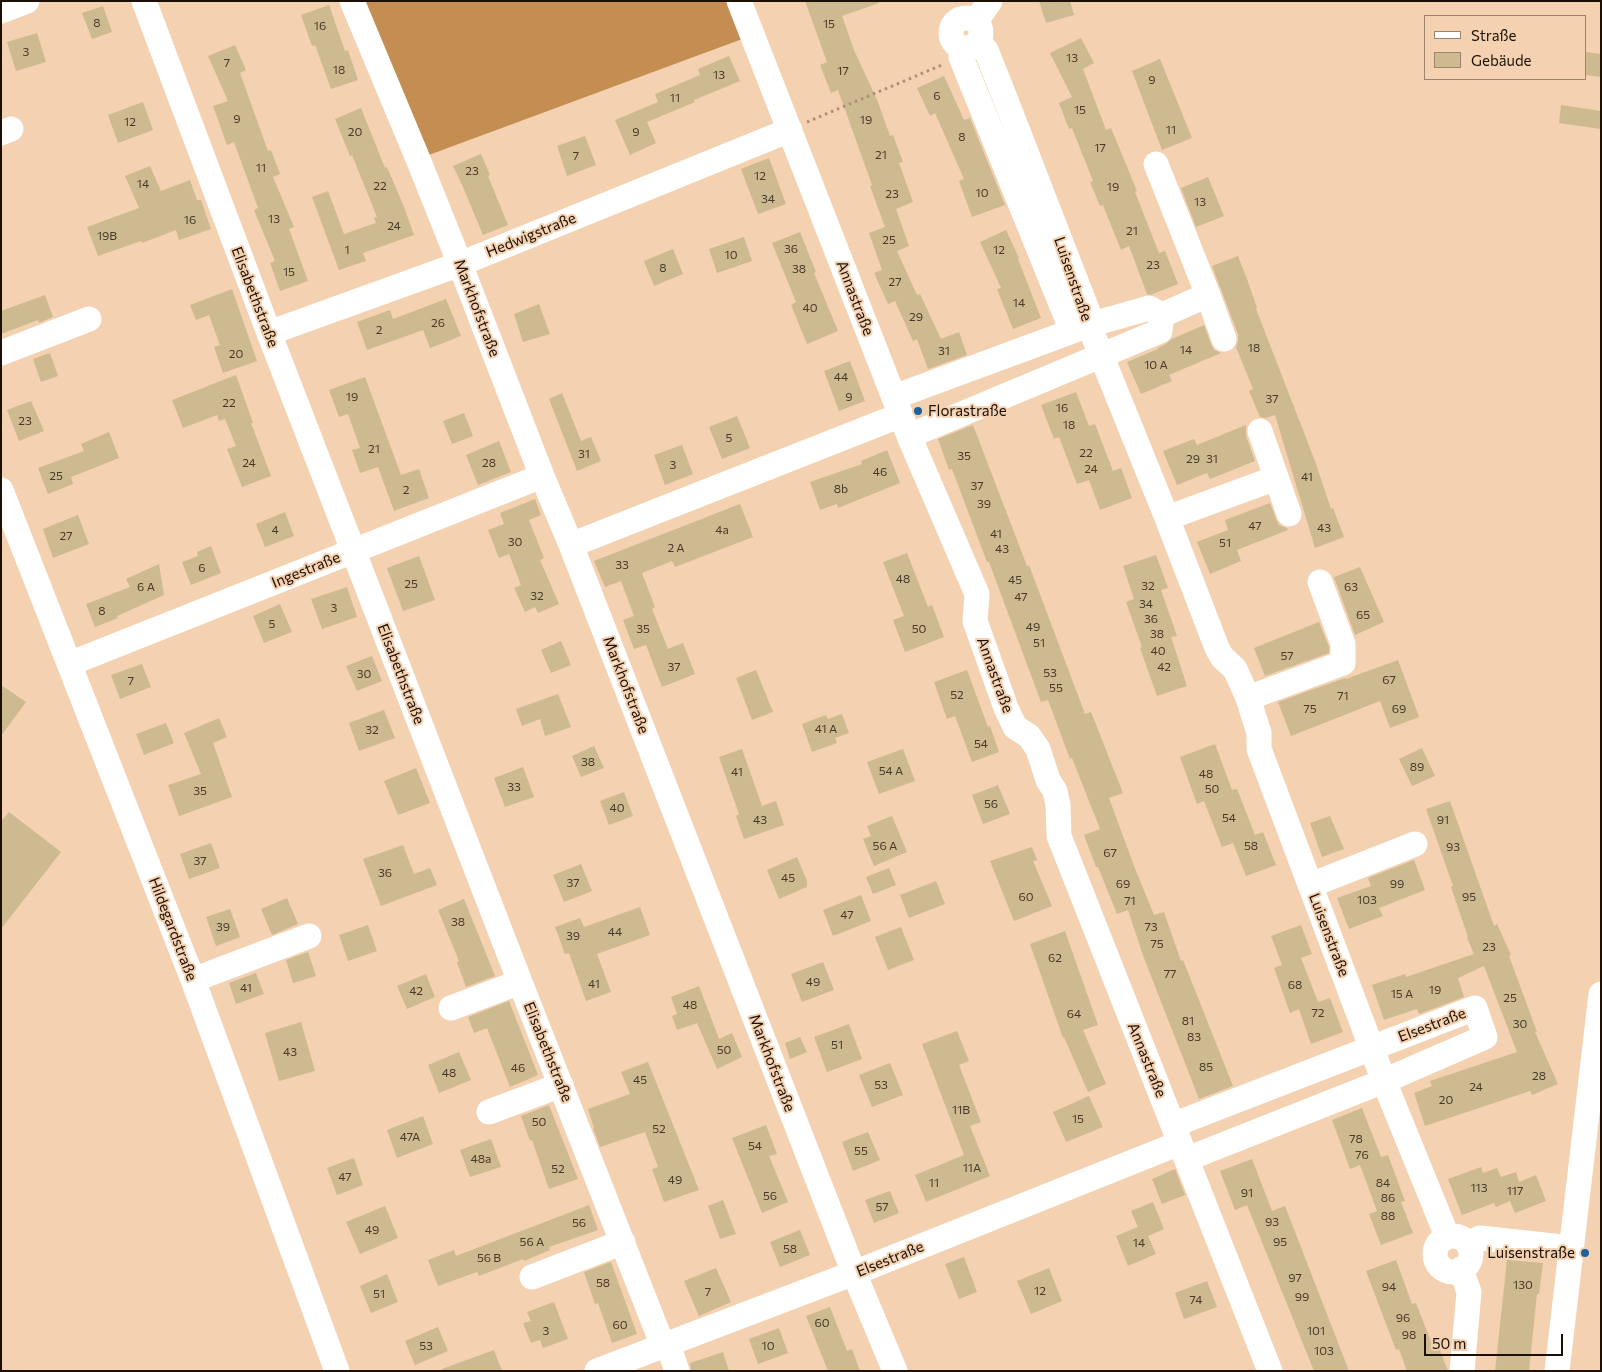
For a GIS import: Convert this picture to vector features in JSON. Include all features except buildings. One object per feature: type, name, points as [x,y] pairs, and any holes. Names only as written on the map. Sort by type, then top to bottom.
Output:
[{"type":"street","points":[[1,11],[26,1]]},
{"type":"street","name":"Elisabethstraße","points":[[144,1],[269,333],[520,982],[622,1242],[677,1371]]},
{"type":"street","name":"Markhofstraße","points":[[352,1],[460,264],[854,1273],[895,1371]]},
{"type":"street","name":"Annastraße","points":[[739,1],[901,416],[977,594],[975,620],[1006,708],[1016,727],[1029,736],[1038,749],[1048,780],[1055,791],[1058,805],[1059,836],[1270,1371]]},
{"type":"street","name":"Luisenstraße","points":[[974,34],[986,50],[1088,312],[1080,328],[1102,356],[1217,648],[1222,657],[1236,669],[1259,733],[1258,749],[1384,1080],[1458,1240]]},
{"type":"street","name":"Hedwigstraße","points":[[269,333],[460,264],[790,130]]},
{"type":"street","points":[[1156,164],[1224,340]]},
{"type":"street","points":[[1162,315],[1208,295]]},
{"type":"street","points":[[901,416],[1080,328],[1149,308],[1162,315]]},
{"type":"street","points":[[571,545],[901,416],[1102,356],[1160,331],[1162,315]]},
{"type":"street","points":[[1,353],[89,319]]},
{"type":"street","points":[[1260,431],[1289,514]]},
{"type":"street","name":"Ingestraße","points":[[69,664],[542,476]]},
{"type":"street","points":[[1167,518],[1276,478]]},
{"type":"street","name":"Hildegardstraße","points":[[1,490],[193,980],[337,1371]]},
{"type":"street","points":[[1248,698],[1343,663],[1344,644],[1320,582]]},
{"type":"street","name":"Luisenstraße","points":[[1311,885],[1415,844]]},
{"type":"street","points":[[193,980],[309,936]]},
{"type":"street","points":[[451,1008],[520,982]]},
{"type":"street","points":[[1557,1371],[1601,994]]},
{"type":"street","name":"Elsestraße","points":[[597,1371],[854,1273],[1180,1143],[1384,1080],[1485,1037],[1475,1008],[1372,1048],[1180,1143]]},
{"type":"street","points":[[489,1112],[561,1085]]},
{"type":"street","points":[[1462,1371],[1469,1292],[1461,1270],[1448,1271],[1438,1263],[1435,1251],[1441,1240],[1480,1238],[1572,1248]]},
{"type":"street","points":[[532,1277],[622,1242]]},
{"type":"path","points":[[790,130],[974,34]]},
{"type":"shaded area","points":[[360,1],[739,1],[753,35],[418,159]]},
{"type":"place","name":"Florastraße","points":[[918,411]]},
{"type":"place","name":"Luisenstraße","points":[[1585,1253]]}]
